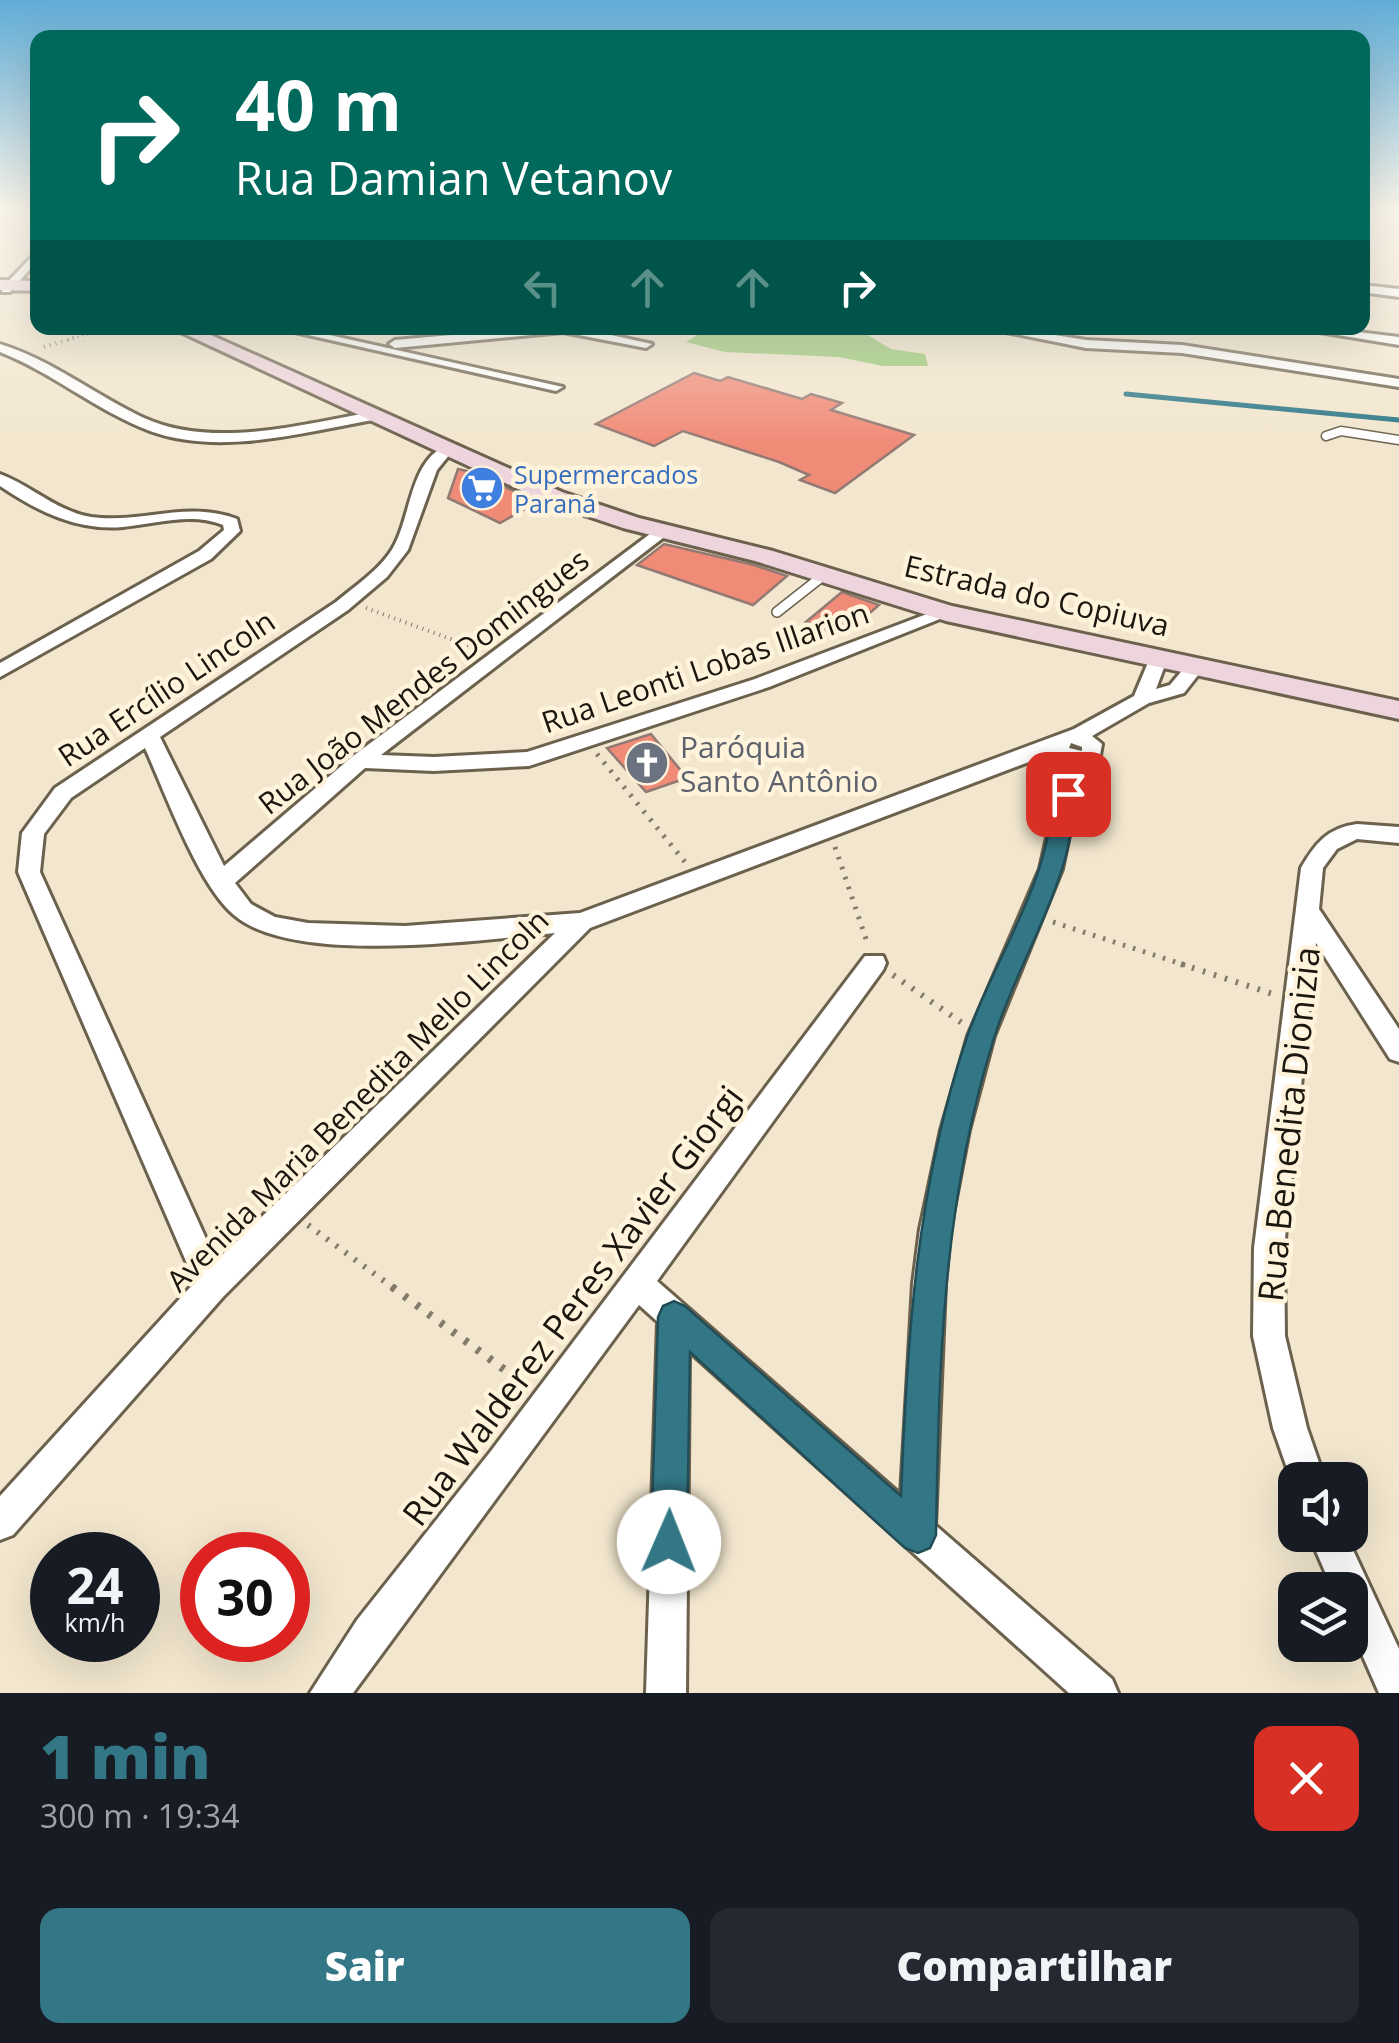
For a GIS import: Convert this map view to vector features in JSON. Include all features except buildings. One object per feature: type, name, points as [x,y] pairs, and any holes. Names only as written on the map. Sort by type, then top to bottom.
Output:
[{"type":"street","points":[[1370,289],[1399,292]]},
{"type":"street","name":"Estrada do Copiuva","points":[[201,335],[554,497],[946,613],[1399,710]]},
{"type":"street","points":[[318,335],[556,387]]},
{"type":"street","points":[[372,346],[489,335]]},
{"type":"street","points":[[600,335],[646,344]]},
{"type":"street","points":[[1022,335],[1182,349],[1399,383]]},
{"type":"street","points":[[1350,335],[1399,342]]},
{"type":"street","points":[[0,348],[19,354],[153,427],[182,435],[244,433],[380,415]]},
{"type":"street","name":"Rua Ercílio Lincoln","points":[[212,1286],[29,872],[33,833],[63,793],[348,601],[384,570],[401,549],[429,471],[447,448]]},
{"type":"street","points":[[0,479],[52,510],[87,522],[132,522],[205,514],[231,522],[232,531],[205,554],[0,671]]},
{"type":"street","name":"Rua João Mendes Domingues","points":[[222,881],[360,761],[664,531]]},
{"type":"street","name":"Rua Leonti Lobas Illarion","points":[[360,761],[434,764],[529,758],[762,683],[946,613]]},
{"type":"street","points":[[1142,699],[1160,657]]},
{"type":"street","name":"Avenida Maria Benedita Mello Lincoln","points":[[0,1522],[212,1286],[582,922],[828,827],[1069,746],[1142,699],[1177,689],[1197,665]]},
{"type":"street","points":[[148,735],[222,881],[243,910],[270,924],[310,934],[354,936],[582,922]]},
{"type":"street","points":[[918,1535],[924,1344],[934,1229],[955,1130],[981,1036],[1051,869],[1069,746]]},
{"type":"street","name":"Rua Benedita Dionizia","points":[[1302,1462],[1269,1336],[1269,1248],[1312,868],[1328,841],[1340,834],[1399,835]]},
{"type":"street","points":[[1309,913],[1399,1051]]},
{"type":"street","name":"Rua Walderez Peres Xavier Giorgi","points":[[330,1693],[366,1635],[466,1512],[874,963]]},
{"type":"street","points":[[638,1284],[1098,1693]]},
{"type":"street","points":[[666,1693],[674,1317]]},
{"type":"street","points":[[1335,1552],[1399,1692]]},
{"type":"lane","points":[[1326,436],[1342,431],[1399,440]]},
{"type":"lane","points":[[776,612],[824,575]]},
{"type":"path","points":[[19,354],[84,335]]},
{"type":"path","points":[[348,601],[499,657]]},
{"type":"path","points":[[588,742],[699,880]]},
{"type":"path","points":[[1032,915],[1298,1002]]},
{"type":"path","points":[[289,1211],[548,1402]]},
{"type":"green space","points":[[698,335],[868,335],[891,349],[925,354],[928,366],[883,366],[839,357],[725,352],[686,342]]},
{"type":"waterway","points":[[1126,394],[1399,420]]},
{"type":"place","name":"Supermercados Paraná","points":[[482,488]]},
{"type":"place","name":"Paróquia Santo Antônio","points":[[647,763]]},
{"type":"route","points":[[669,1542],[674,1317],[918,1535],[924,1344],[934,1229],[955,1130],[981,1036],[1051,869],[1068,794]]}]
